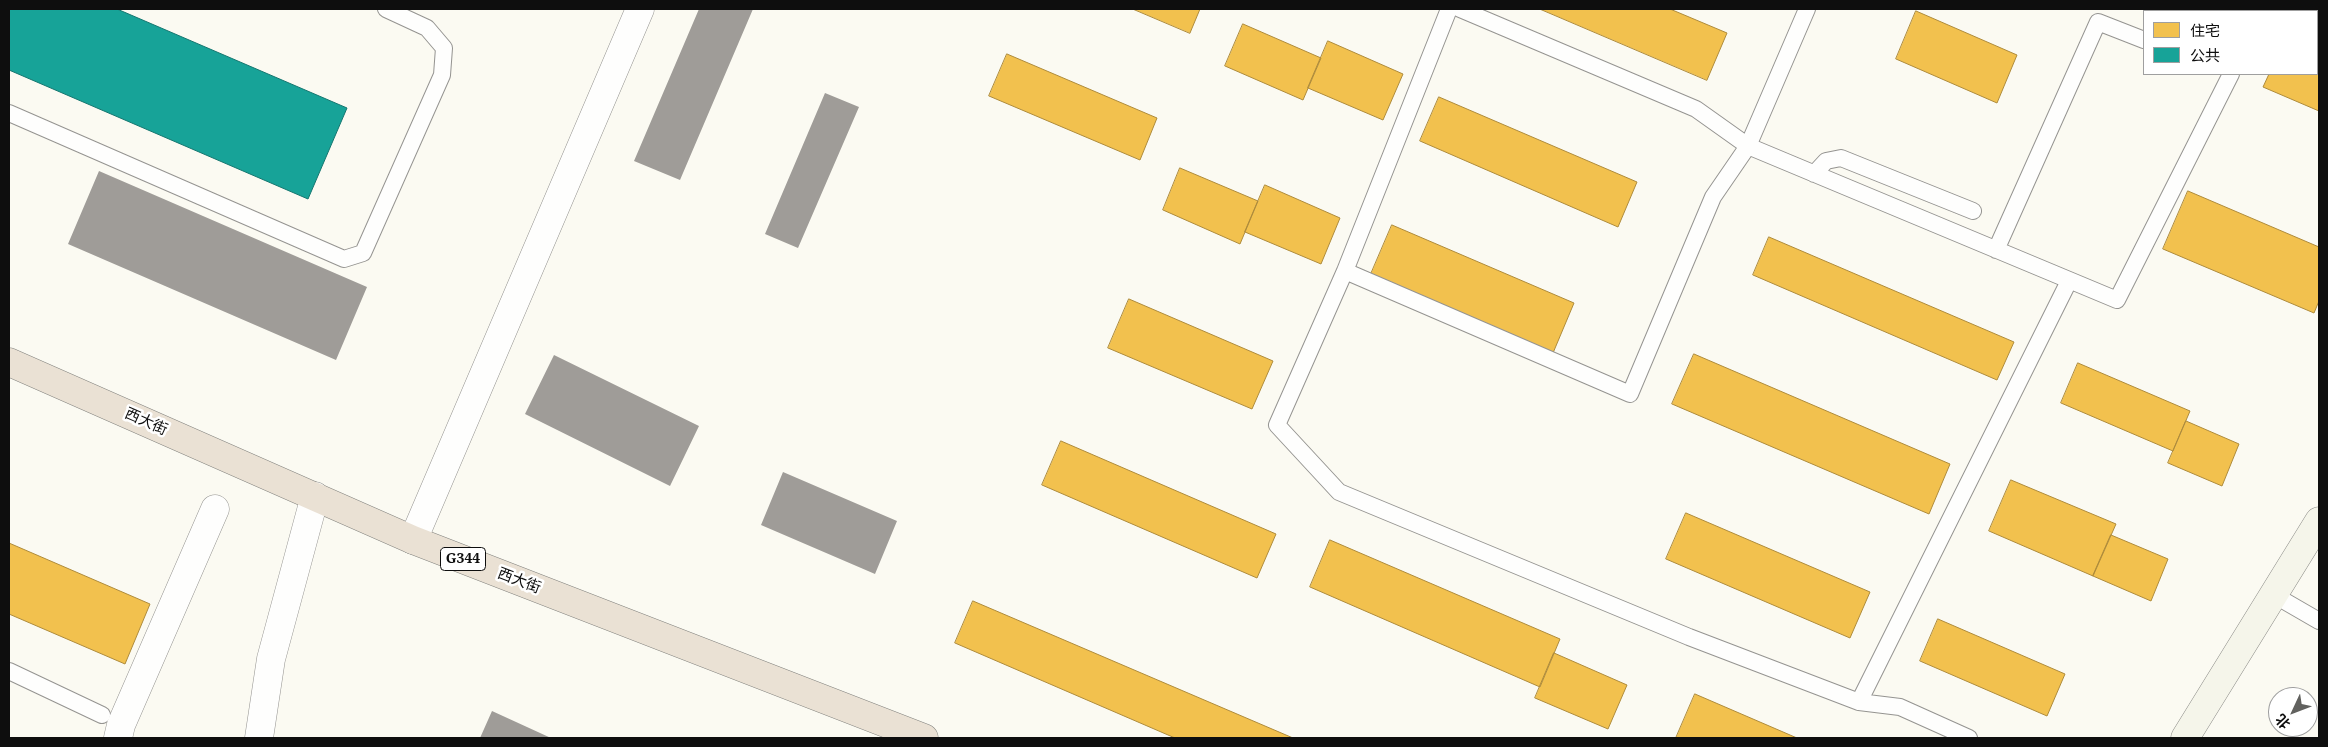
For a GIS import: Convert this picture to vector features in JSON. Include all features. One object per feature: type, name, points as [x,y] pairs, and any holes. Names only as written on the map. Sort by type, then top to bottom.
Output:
[{"type":"highway","name":"西大街","points":[[9,362],[413,540],[924,738]]},
{"type":"street","points":[[413,540],[640,9]]},
{"type":"street","points":[[259,738],[271,659],[315,496]]},
{"type":"street","points":[[118,738],[121,725],[215,509]]},
{"type":"street","points":[[2185,738],[2319,521]]},
{"type":"lane","points":[[9,113],[344,259],[363,253],[442,75],[444,48],[427,28],[386,9]]},
{"type":"lane","points":[[1449,9],[1346,271],[1277,426],[1339,492],[1689,637],[1859,702],[1900,707],[1969,738]]},
{"type":"lane","points":[[1460,9],[1488,14],[1696,109],[1748,146],[2117,300],[2229,75]]},
{"type":"lane","points":[[1346,271],[1630,394],[1713,197],[1748,146],[1807,9]]},
{"type":"lane","points":[[1996,250],[2098,22],[2143,40]]},
{"type":"lane","points":[[1814,174],[1826,161],[1841,158],[1973,211]]},
{"type":"lane","points":[[1859,702],[2069,281]]},
{"type":"lane","points":[[2274,595],[2319,621]]},
{"type":"lane","points":[[9,671],[102,715]]},
{"type":"building: 住宅","points":[[1133,9],[1200,9],[1190,33]]},
{"type":"building: 住宅","points":[[1540,9],[1670,9],[1727,33],[1707,80]]},
{"type":"building: 住宅","points":[[1916,11],[2017,55],[1997,103],[1896,59]]},
{"type":"building: 住宅","points":[[1243,24],[1321,58],[1303,100],[1225,66]]},
{"type":"building: 住宅","points":[[1328,41],[1403,74],[1383,120],[1308,88]]},
{"type":"building: 住宅","points":[[2319,46],[2319,111],[2263,87],[2269,75],[2318,75]]},
{"type":"building: 住宅","points":[[1007,54],[1157,118],[1140,160],[989,96]]},
{"type":"building: 住宅","points":[[1439,97],[1637,182],[1618,227],[1420,141]]},
{"type":"building: 住宅","points":[[1180,168],[1258,201],[1240,244],[1163,210]]},
{"type":"building: 住宅","points":[[1265,185],[1340,218],[1321,264],[1245,232]]},
{"type":"building: 住宅","points":[[2188,191],[2319,247],[2319,301],[2314,313],[2163,249]]},
{"type":"building: 住宅","points":[[1392,225],[1574,303],[1553,353],[1371,274]]},
{"type":"building: 住宅","points":[[1769,237],[2014,342],[1997,380],[1753,275]]},
{"type":"building: 住宅","points":[[1129,299],[1273,361],[1252,409],[1108,348]]},
{"type":"building: 住宅","points":[[1694,354],[1950,464],[1929,514],[1672,404]]},
{"type":"building: 住宅","points":[[2078,363],[2190,411],[2173,451],[2061,403]]},
{"type":"building: 住宅","points":[[2186,421],[2239,444],[2222,486],[2168,463]]},
{"type":"building: 住宅","points":[[1061,441],[1276,534],[1257,578],[1042,485]]},
{"type":"building: 住宅","points":[[2011,480],[2116,524],[2093,576],[1989,531]]},
{"type":"building: 住宅","points":[[1686,513],[1870,592],[1850,638],[1666,559]]},
{"type":"building: 住宅","points":[[2111,535],[2168,559],[2151,601],[2093,576]]},
{"type":"building: 住宅","points":[[1330,540],[1560,639],[1540,687],[1310,587]]},
{"type":"building: 住宅","points":[[9,543],[150,604],[125,664],[9,614]]},
{"type":"building: 住宅","points":[[973,601],[1293,738],[1175,738],[955,643]]},
{"type":"building: 住宅","points":[[1938,619],[2065,674],[2047,716],[1920,661]]},
{"type":"building: 住宅","points":[[1554,653],[1627,685],[1608,729],[1535,698]]},
{"type":"building: 住宅","points":[[1695,694],[1797,738],[1676,738]]},
{"type":"building: 公共","points":[[9,9],[117,9],[347,108],[308,199],[9,70]]},
{"type":"building: 其他","points":[[699,9],[753,9],[680,180],[634,161]]},
{"type":"building: 其他","points":[[825,93],[859,107],[798,248],[765,234]]},
{"type":"building: 其他","points":[[99,171],[367,287],[336,360],[68,244]]},
{"type":"building: 其他","points":[[554,355],[699,426],[670,486],[525,414]]},
{"type":"building: 其他","points":[[783,472],[897,521],[875,574],[761,525]]},
{"type":"building: 其他","points":[[492,711],[551,738],[480,738]]}]
